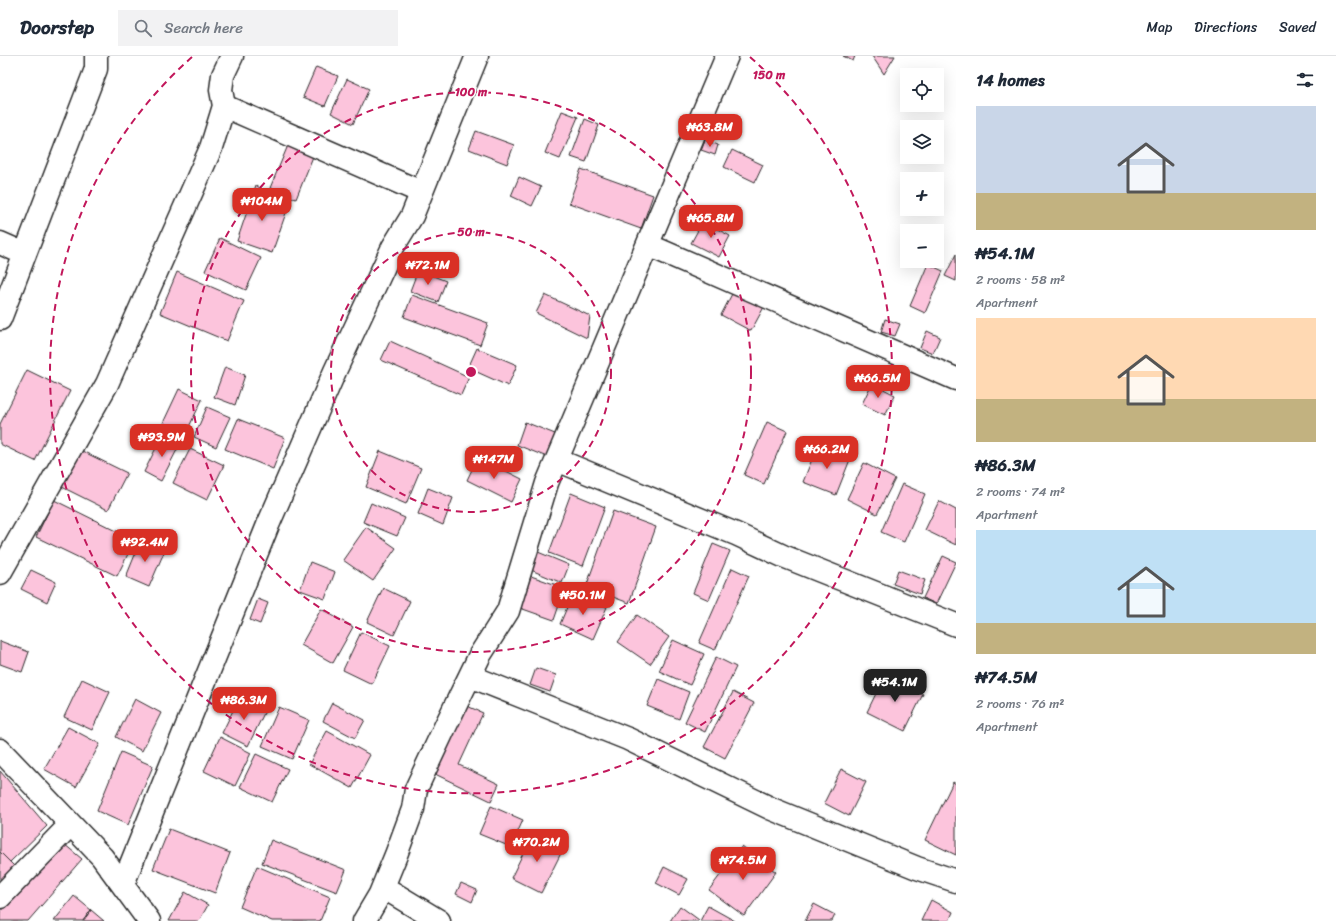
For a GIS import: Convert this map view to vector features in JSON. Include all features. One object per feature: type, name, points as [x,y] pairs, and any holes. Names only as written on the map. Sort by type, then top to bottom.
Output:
[{"type":"street","points":[[0,319],[96,68],[96,56]]},
{"type":"street","points":[[0,573],[107,384],[211,148],[224,106],[221,90],[223,75],[232,56]]},
{"type":"street","points":[[123,884],[268,525],[339,364],[393,247],[412,216],[476,56]]},
{"type":"street","points":[[364,921],[383,887],[413,809],[416,789],[480,655],[508,612],[547,483],[727,56]]},
{"type":"street","points":[[224,106],[421,192]]},
{"type":"street","points":[[0,243],[25,254]]},
{"type":"street","points":[[648,245],[956,379]]},
{"type":"street","points":[[557,460],[736,534],[783,556],[956,625]]},
{"type":"street","points":[[470,676],[628,739],[778,812],[918,868],[956,881]]},
{"type":"street","points":[[0,750],[102,858],[123,884],[149,921]]},
{"type":"street","points":[[0,897],[70,825]]},
{"type":"street","points":[[383,887],[439,921]]},
{"type":"building","points":[[843,56],[855,56],[853,61]]},
{"type":"building","points":[[872,56],[895,56],[884,74]]},
{"type":"building","points":[[316,67],[338,76],[325,106],[303,97]]},
{"type":"building","points":[[347,79],[369,89],[353,124],[331,113]]},
{"type":"building","points":[[562,111],[578,117],[560,159],[545,153]]},
{"type":"building","points":[[585,119],[599,125],[586,162],[571,157]]},
{"type":"building","points":[[476,131],[514,145],[507,164],[469,149]]},
{"type":"building","points":[[705,140],[718,145],[715,155],[701,150]]},
{"type":"building","points":[[289,143],[314,154],[296,199],[270,188]]},
{"type":"building","points":[[732,150],[763,165],[755,182],[724,167]]},
{"type":"building","points":[[581,169],[653,195],[641,229],[569,203]]},
{"type":"building","points":[[519,177],[541,187],[532,206],[511,196]]},
{"type":"building","points":[[256,185],[287,210],[272,253],[237,241]]},
{"type":"building","points":[[703,221],[730,236],[719,257],[691,243]]},
{"type":"building","points":[[220,238],[261,258],[246,290],[205,271]]},
{"type":"building","points":[[956,254],[956,281],[945,276]]},
{"type":"building","points":[[926,268],[937,268],[943,271],[925,313],[910,306]]},
{"type":"building","points":[[418,270],[446,281],[438,302],[410,291]]},
{"type":"building","points":[[177,272],[244,301],[227,341],[160,313]]},
{"type":"building","points":[[733,292],[764,307],[751,331],[721,315]]},
{"type":"building","points":[[412,295],[488,323],[480,345],[404,317]]},
{"type":"building","points":[[545,295],[590,316],[587,338],[536,313]]},
{"type":"building","points":[[885,319],[900,324],[895,336],[881,332]]},
{"type":"building","points":[[927,331],[940,337],[933,353],[920,348]]},
{"type":"building","points":[[390,341],[469,377],[461,395],[381,360]]},
{"type":"building","points":[[477,348],[517,365],[508,386],[468,368]]},
{"type":"building","points":[[225,367],[245,375],[235,405],[214,397]]},
{"type":"building","points":[[27,370],[70,391],[35,461],[0,444],[0,424]]},
{"type":"building","points":[[872,383],[895,395],[885,415],[862,404]]},
{"type":"building","points":[[179,389],[202,400],[186,433],[163,423]]},
{"type":"building","points":[[207,407],[230,417],[216,447],[194,437]]},
{"type":"building","points":[[238,419],[285,438],[273,469],[225,449]]},
{"type":"building","points":[[525,422],[555,434],[547,457],[517,445]]},
{"type":"building","points":[[767,422],[787,431],[764,484],[744,475]]},
{"type":"building","points":[[163,434],[180,444],[161,481],[144,472]]},
{"type":"building","points":[[818,444],[851,457],[836,495],[803,482]]},
{"type":"building","points":[[190,449],[224,465],[207,500],[173,483]]},
{"type":"building","points":[[80,450],[127,473],[108,510],[62,487]]},
{"type":"building","points":[[380,451],[421,468],[406,504],[366,487]]},
{"type":"building","points":[[478,457],[522,479],[511,502],[467,480]]},
{"type":"building","points":[[864,463],[895,479],[877,514],[847,499]]},
{"type":"building","points":[[902,484],[925,494],[904,542],[881,532]]},
{"type":"building","points":[[428,488],[453,498],[443,525],[418,514]]},
{"type":"building","points":[[571,493],[605,507],[583,566],[549,553]]},
{"type":"building","points":[[54,500],[135,540],[117,576],[36,537]]},
{"type":"building","points":[[939,501],[956,510],[956,545],[925,530]]},
{"type":"building","points":[[371,503],[405,518],[397,536],[363,522]]},
{"type":"building","points":[[613,511],[656,527],[629,603],[586,587]]},
{"type":"building","points":[[366,527],[396,548],[373,581],[343,560]]},
{"type":"building","points":[[141,540],[165,550],[149,587],[126,577]]},
{"type":"building","points":[[713,544],[730,551],[709,600],[693,593]]},
{"type":"building","points":[[538,552],[569,565],[562,583],[531,570]]},
{"type":"building","points":[[943,556],[956,562],[936,604],[923,598]]},
{"type":"building","points":[[310,562],[335,572],[325,599],[300,590]]},
{"type":"building","points":[[732,568],[749,576],[715,650],[699,643]]},
{"type":"building","points":[[31,570],[56,582],[47,602],[21,589]]},
{"type":"building","points":[[898,570],[925,580],[920,594],[893,584]]},
{"type":"building","points":[[531,576],[565,588],[554,620],[520,608]]},
{"type":"building","points":[[383,588],[410,601],[394,635],[367,622]]},
{"type":"building","points":[[573,593],[607,607],[593,639],[560,624]]},
{"type":"building","points":[[258,599],[268,603],[260,624],[250,620]]},
{"type":"building","points":[[321,609],[353,627],[333,663],[301,645]]},
{"type":"building","points":[[637,615],[669,637],[650,664],[618,642]]},
{"type":"building","points":[[361,632],[390,646],[372,684],[343,670]]},
{"type":"building","points":[[673,640],[704,654],[690,685],[659,671]]},
{"type":"building","points":[[0,641],[29,652],[22,672],[0,664]]},
{"type":"building","points":[[716,657],[736,667],[705,732],[685,722]]},
{"type":"building","points":[[536,668],[556,675],[550,692],[530,685]]},
{"type":"building","points":[[885,675],[923,694],[905,731],[867,712]]},
{"type":"building","points":[[82,679],[110,692],[92,730],[64,717]]},
{"type":"building","points":[[658,679],[689,692],[679,719],[647,706]]},
{"type":"building","points":[[733,692],[754,703],[725,758],[704,747]]},
{"type":"building","points":[[240,696],[266,709],[248,746],[222,733]]},
{"type":"building","points":[[135,699],[161,713],[142,751],[116,737]]},
{"type":"building","points":[[332,703],[365,720],[355,738],[323,721]]},
{"type":"building","points":[[467,706],[483,713],[459,765],[499,784],[491,801],[435,774]]},
{"type":"building","points":[[279,707],[309,720],[292,759],[262,746]]},
{"type":"building","points":[[68,727],[100,744],[76,787],[44,769]]},
{"type":"building","points":[[327,731],[370,755],[352,788],[309,764]]},
{"type":"building","points":[[220,737],[251,753],[235,786],[204,771]]},
{"type":"building","points":[[121,752],[153,766],[128,825],[97,811]]},
{"type":"building","points":[[256,754],[288,769],[272,802],[240,787]]},
{"type":"building","points":[[841,769],[866,782],[849,816],[824,803]]},
{"type":"building","points":[[0,771],[47,826],[10,862],[0,852]]},
{"type":"building","points":[[953,782],[956,784],[956,855],[925,840]]},
{"type":"building","points":[[491,806],[523,820],[511,847],[479,834]]},
{"type":"building","points":[[169,829],[230,853],[215,893],[153,869]]},
{"type":"building","points":[[533,833],[563,849],[541,893],[511,878]]},
{"type":"building","points":[[58,839],[82,859],[28,921],[0,921],[0,912]]},
{"type":"building","points":[[271,840],[346,870],[337,892],[262,863]]},
{"type":"building","points":[[742,846],[776,872],[744,916],[709,890]]},
{"type":"building","points":[[0,852],[15,867],[0,884]]},
{"type":"building","points":[[257,866],[330,897],[320,921],[272,921],[240,907]]},
{"type":"building","points":[[664,867],[688,879],[679,895],[656,883]]},
{"type":"building","points":[[461,883],[477,890],[472,902],[456,894]]},
{"type":"building","points":[[185,892],[208,905],[199,921],[169,921]]},
{"type":"building","points":[[74,896],[91,910],[83,921],[54,921]]},
{"type":"building","points":[[931,900],[953,912],[949,921],[921,921]]},
{"type":"building","points":[[814,904],[835,915],[832,921],[805,921]]},
{"type":"building","points":[[680,906],[699,920],[670,921]]},
{"type":"building","points":[[708,906],[735,921],[700,921]]},
{"type":"building","points":[[91,910],[104,921],[83,921]]}]
